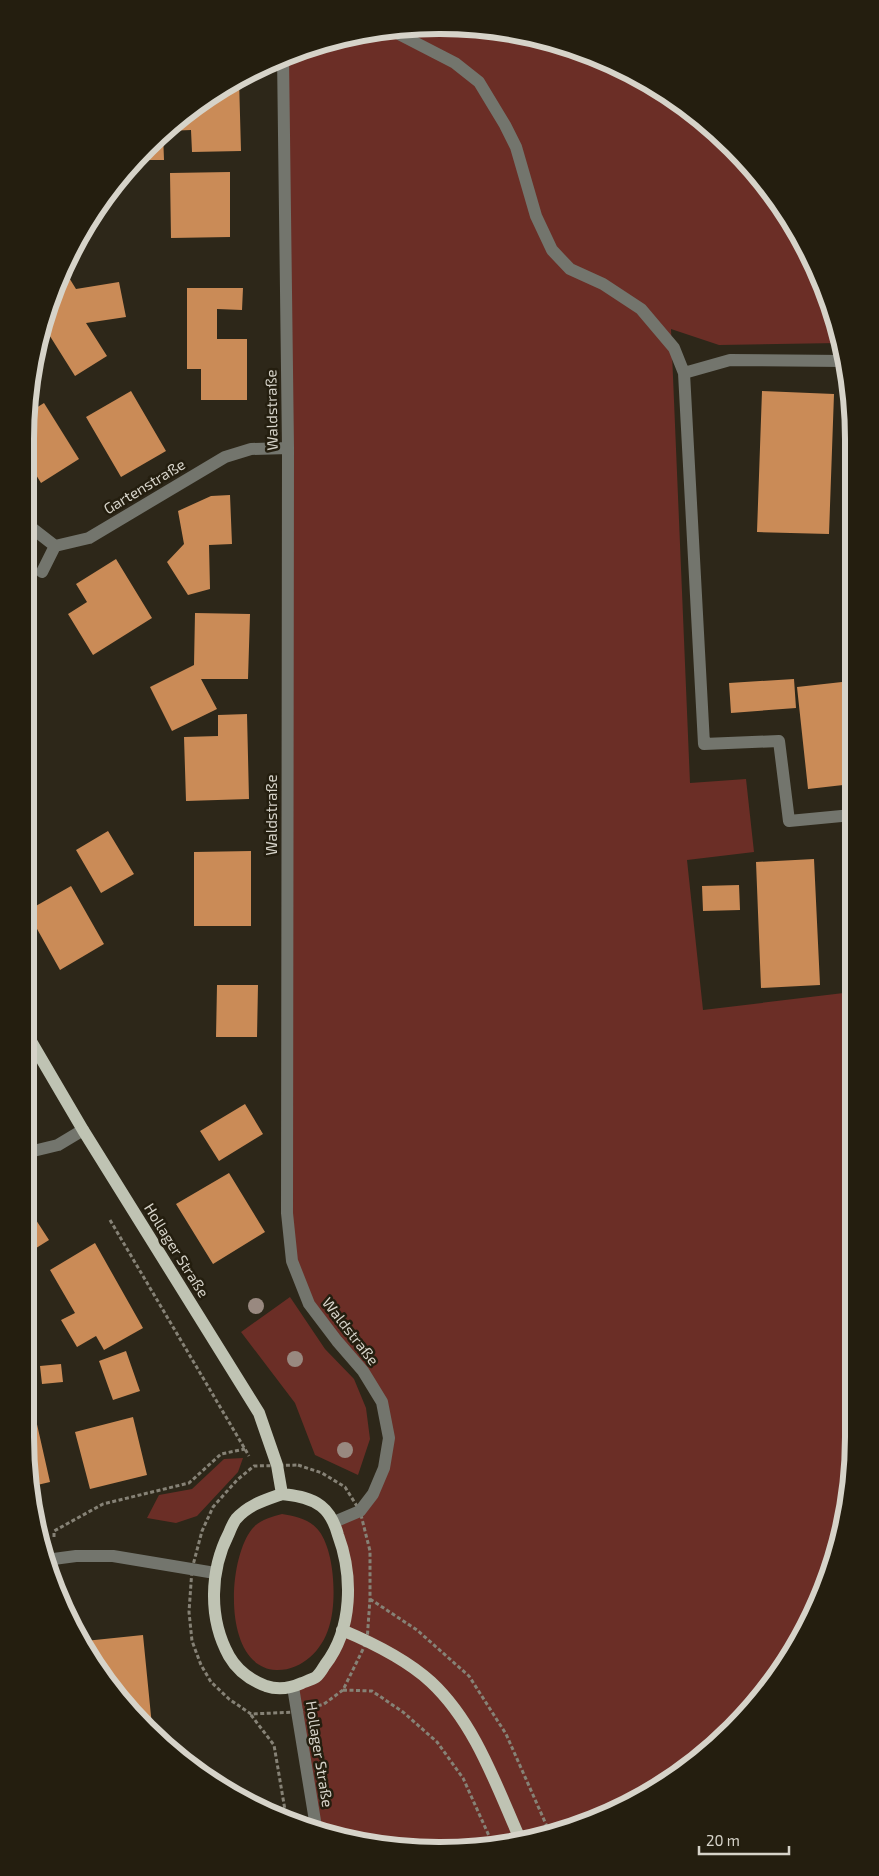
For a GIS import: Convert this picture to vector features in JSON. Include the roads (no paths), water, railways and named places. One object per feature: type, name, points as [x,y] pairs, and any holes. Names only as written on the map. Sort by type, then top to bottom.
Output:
[{"type":"main road","name":"Hollager Straße","points":[[34,1046],[83,1130],[258,1413],[277,1465],[282,1494]]},
{"type":"main road","name":"Hollager Straße","points":[[282,1494],[303,1497],[322,1507],[334,1522],[344,1549],[348,1576],[348,1601],[342,1630],[332,1656],[316,1677],[293,1687],[272,1688],[253,1681],[233,1664],[221,1642],[214,1607],[215,1573],[222,1547],[236,1520],[256,1503],[282,1494]]},
{"type":"main road","points":[[342,1630],[390,1653],[430,1682],[461,1717],[486,1762],[518,1834]]},
{"type":"street","points":[[402,36],[455,63],[479,82],[516,147],[536,216],[552,250],[570,269],[603,284],[641,309],[674,348],[684,373],[704,744],[779,740],[789,821],[845,816]]},
{"type":"street","name":"Waldstraße","points":[[283,65],[288,448],[287,1213],[292,1261],[309,1304],[337,1341],[363,1370],[382,1402],[389,1438],[384,1468],[373,1494],[360,1511],[334,1522]]},
{"type":"street","points":[[684,373],[730,360],[837,361]]},
{"type":"street","name":"Gartenstraße","points":[[55,546],[89,538],[225,456],[251,449],[288,448]]},
{"type":"street","points":[[34,530],[55,546],[42,572]]},
{"type":"street","points":[[34,1151],[58,1145],[83,1130]]},
{"type":"street","points":[[53,1560],[76,1556],[113,1556],[215,1573]]},
{"type":"street","name":"Hollager Straße","points":[[293,1687],[315,1823]]}]
